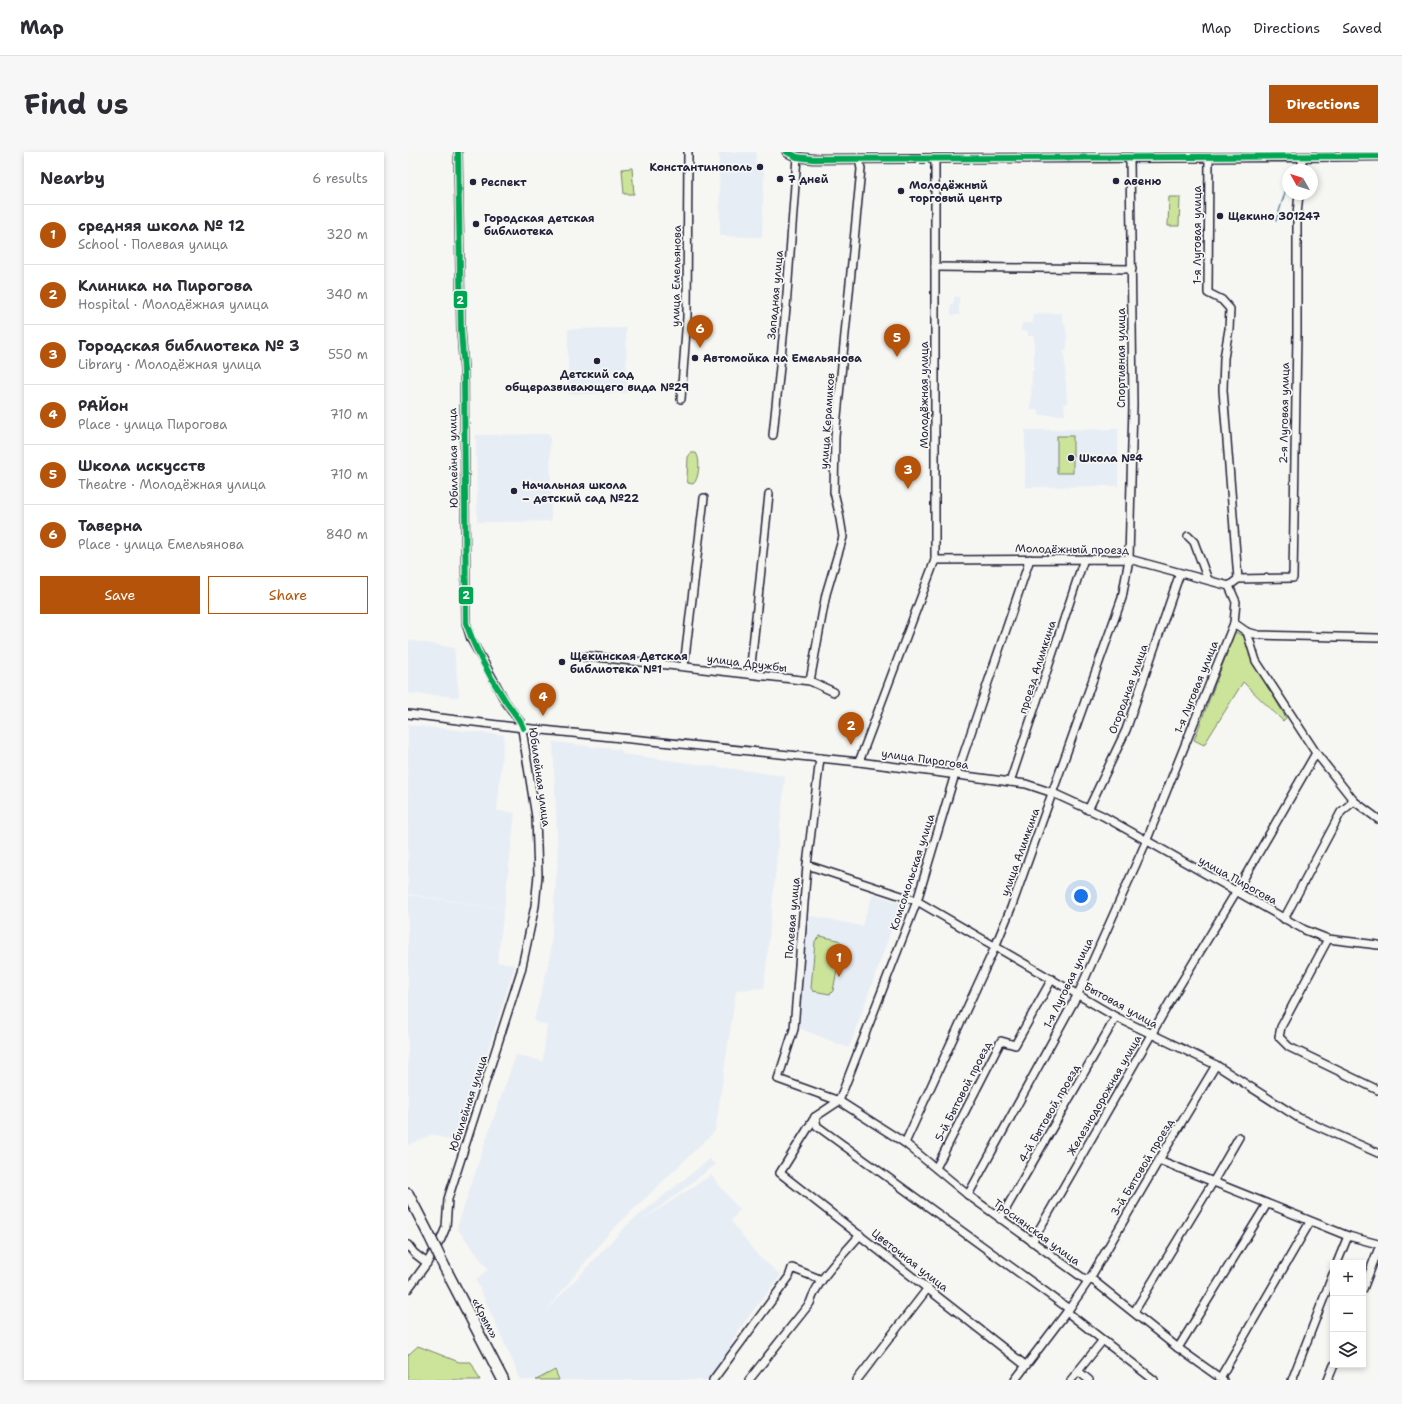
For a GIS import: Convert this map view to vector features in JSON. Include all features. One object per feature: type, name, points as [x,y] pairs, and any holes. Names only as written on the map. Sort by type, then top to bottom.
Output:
[{"type":"highway","name":"«Крым»","points":[[408,1194],[503,1380]]},
{"type":"main road","points":[[787,152],[797,157],[813,159],[859,159],[922,155],[935,159],[1378,156]]},
{"type":"street","name":"Юбилейная улица","points":[[408,1289],[427,1263],[446,1227],[448,1199],[521,971],[535,906],[538,875],[536,817],[522,723],[505,701],[474,645],[466,623],[464,370],[461,330],[458,152]]},
{"type":"street","name":"улица Емельянова","points":[[681,399],[687,310],[688,152]]},
{"type":"street","name":"Западная улица","points":[[773,435],[786,308],[797,157]]},
{"type":"street","name":"1-я Луговая улица","points":[[1209,157],[1208,293],[1222,300],[1230,309],[1229,329],[1224,358],[1223,390],[1238,579]]},
{"type":"street","points":[[1302,157],[1302,164]]},
{"type":"street","name":"Спортивная улица","points":[[1129,559],[1133,405],[1130,158]]},
{"type":"street","name":"улица Керамиков","points":[[810,681],[826,594],[843,537],[834,492],[835,437],[861,170],[859,159]]},
{"type":"street","name":"Молодёжная улица","points":[[859,762],[935,560],[935,159]]},
{"type":"street","name":"2-я Луговая улица","points":[[1238,579],[1292,578],[1298,200]]},
{"type":"street","points":[[935,267],[1132,269]]},
{"type":"street","points":[[750,674],[768,494]]},
{"type":"street","points":[[684,666],[704,498]]},
{"type":"street","points":[[1188,536],[1194,542],[1208,580]]},
{"type":"street","name":"Комсомольская улица","points":[[839,1101],[917,901],[955,774],[962,759],[1030,559]]},
{"type":"street","name":"проезд Алимкина","points":[[1010,782],[1084,559]]},
{"type":"street","name":"Молодёжный проезд","points":[[935,560],[1129,559],[1229,586]]},
{"type":"street","name":"улица Алимкина","points":[[905,1143],[995,947],[1014,901],[1122,598],[1129,559]]},
{"type":"street","name":"Огородная улица","points":[[1088,810],[1126,730],[1180,573]]},
{"type":"street","points":[[1229,586],[1238,579]]},
{"type":"street","name":"1-я Луговая улица","points":[[968,1195],[1078,994],[1146,842],[1234,623],[1236,602],[1229,586]]},
{"type":"street","points":[[1234,623],[1247,632],[1259,635],[1378,638]]},
{"type":"street","points":[[1247,632],[1256,661],[1316,753],[1354,801],[1378,819]]},
{"type":"street","name":"улица Дружбы","points":[[584,657],[588,656],[684,666],[810,681],[834,692]]},
{"type":"street","name":"улица Пирогова","points":[[408,714],[523,728],[859,762],[1026,784],[1053,793],[1103,816],[1146,842],[1305,930],[1328,939],[1378,945]]},
{"type":"street","name":"Железнодорожная улица","points":[[1032,1242],[1175,992],[1236,892],[1316,753]]},
{"type":"street","name":"Полевая улица","points":[[778,1079],[794,1029],[807,865],[820,758]]},
{"type":"street","points":[[1284,918],[1341,812],[1354,801]]},
{"type":"street","name":"Бытовая улица","points":[[807,865],[917,901],[1078,994],[1116,1018],[1216,1065],[1299,1118],[1378,1153]]},
{"type":"street","points":[[1328,939],[1281,1027],[1279,1037],[1289,1047],[1378,1090]]},
{"type":"street","name":"5-й Бытовой проезд","points":[[936,1168],[1001,1041],[1015,1046],[1052,979]]},
{"type":"street","name":"4-й Бытовой проезд","points":[[1000,1219],[1116,1018]]},
{"type":"street","name":"3-й Бытовой проезд","points":[[1015,1380],[1089,1280],[1158,1160],[1216,1065]]},
{"type":"street","name":"Троснянская улица","points":[[778,1079],[839,1101],[905,1143],[968,1195],[1000,1219],[1083,1278],[1094,1281],[1178,1348],[1222,1379]]},
{"type":"street","points":[[839,1101],[816,1117],[817,1126],[1068,1310],[1102,1340],[1154,1380]]},
{"type":"street","name":"Цветочная улица","points":[[816,1117],[780,1173],[1025,1365]]},
{"type":"street","points":[[1134,1312],[1214,1182],[1239,1138]]},
{"type":"street","points":[[1158,1160],[1310,1222],[1348,1236],[1378,1244]]},
{"type":"street","points":[[1178,1348],[1267,1204]]},
{"type":"street","points":[[1222,1379],[1310,1222]]},
{"type":"street","points":[[749,1380],[810,1303],[814,1292],[822,1280],[860,1235]]},
{"type":"street","points":[[1338,1260],[1348,1236]]},
{"type":"street","points":[[408,1245],[414,1253],[427,1263]]},
{"type":"street","points":[[1366,1281],[1378,1250]]},
{"type":"street","points":[[713,1380],[789,1277],[792,1268],[822,1280]]},
{"type":"street","points":[[1292,1380],[1330,1282]]},
{"type":"street","points":[[857,1380],[928,1288]]},
{"type":"street","points":[[1071,1380],[1102,1340]]},
{"type":"street","points":[[1328,1380],[1333,1368]]},
{"type":"street","points":[[1078,1371],[1089,1380]]},
{"type":"shaded area","points":[[719,152],[756,152],[755,170],[764,172],[762,237],[720,236]]},
{"type":"shaded area","points":[[954,297],[959,297],[959,315],[951,315],[951,304],[954,303]]},
{"type":"shaded area","points":[[1062,313],[1062,320],[1065,324],[1067,337],[1067,349],[1064,350],[1067,403],[1064,405],[1065,415],[1039,415],[1039,410],[1031,410],[1032,371],[1034,370],[1034,336],[1028,336],[1028,331],[1021,331],[1022,323],[1033,323],[1034,314]]},
{"type":"shaded area","name":"Детский сад общеразвивающего вида №29","points":[[626,328],[627,393],[568,394],[568,329]]},
{"type":"shaded area","name":"Школа №4","points":[[1118,429],[1118,486],[1025,487],[1025,430]]},
{"type":"shaded area","name":"Начальная школа – детский сад №22","points":[[550,434],[551,521],[477,522],[476,435]]},
{"type":"shaded area","points":[[408,640],[454,648],[459,697],[408,693]]},
{"type":"shaded area","points":[[408,725],[504,735],[497,811],[515,813],[504,909],[408,894]]},
{"type":"shaded area","points":[[553,742],[622,750],[622,754],[785,776],[764,988],[736,990],[715,1131],[609,1233],[545,1312],[628,1224],[710,1159],[715,1165],[641,1221],[711,1175],[739,1210],[731,1221],[758,1256],[781,1275],[739,1329],[730,1346],[732,1347],[708,1380],[559,1380],[555,1369],[533,1380],[521,1380],[476,1280],[488,1269],[457,1228],[516,1055],[543,1061],[547,1025],[534,1021],[550,957],[558,857]]},
{"type":"shaded area","points":[[873,894],[901,903],[849,1048],[799,1028],[806,915],[862,926]]},
{"type":"shaded area","points":[[408,895],[504,909],[497,962],[515,965],[458,1143],[432,1134],[408,1145]]},
{"type":"green space","points":[[632,168],[634,194],[624,194],[622,169]]},
{"type":"green space","points":[[1169,197],[1180,197],[1179,226],[1168,226]]},
{"type":"green space","points":[[1057,436],[1073,436],[1073,473],[1057,473]]},
{"type":"green space","points":[[691,453],[696,453],[699,464],[697,478],[693,484],[688,483],[687,479],[688,457]]},
{"type":"green space","points":[[1235,632],[1246,637],[1254,662],[1286,718],[1283,721],[1243,682],[1204,745],[1194,740]]},
{"type":"green space","points":[[820,936],[838,940],[842,943],[833,991],[830,994],[813,991],[811,988],[815,941]]},
{"type":"green space","points":[[418,1346],[459,1362],[471,1362],[480,1380],[408,1380],[408,1355]]},
{"type":"green space","points":[[555,1370],[559,1380],[536,1380]]},
{"type":"waterway","points":[[1276,221],[1283,200]]},
{"type":"transit line","name":"2","points":[[458,152],[461,330],[464,370],[466,623],[473,642],[487,670],[523,728]]},
{"type":"transit line","name":"2","points":[[787,152],[797,157],[813,159],[1378,156]]},
{"type":"place","name":"Константинополь","points":[[760,167]]},
{"type":"place","name":"7 дней","points":[[780,179]]},
{"type":"place","name":"авеню","points":[[1116,181]]},
{"type":"place","name":"Респект","points":[[473,182]]},
{"type":"place","name":"Молодёжный торговый центр","points":[[901,191]]},
{"type":"place","name":"Щекино 301247","points":[[1220,216]]},
{"type":"place","name":"Городская детская библиотека","points":[[476,224]]},
{"type":"place","name":"Таверна","points":[[700,348]]},
{"type":"place","name":"Школа искусств","points":[[897,357]]},
{"type":"place","name":"Автомойка на Емельянова","points":[[695,358]]},
{"type":"place","name":"Детский сад общеразвивающего вида №29","points":[[597,361]]},
{"type":"place","name":"Школа №4","points":[[1071,458]]},
{"type":"place","name":"Городская библиотека № 3","points":[[908,489]]},
{"type":"place","name":"Начальная школа – детский сад №22","points":[[514,491]]},
{"type":"place","name":"Щекинская Детская библиотека №1","points":[[562,662]]},
{"type":"place","name":"РАЙон","points":[[543,716]]},
{"type":"place","name":"Клиника на Пирогова","points":[[851,745]]},
{"type":"place","name":"средняя школа № 12","points":[[839,977]]}]
